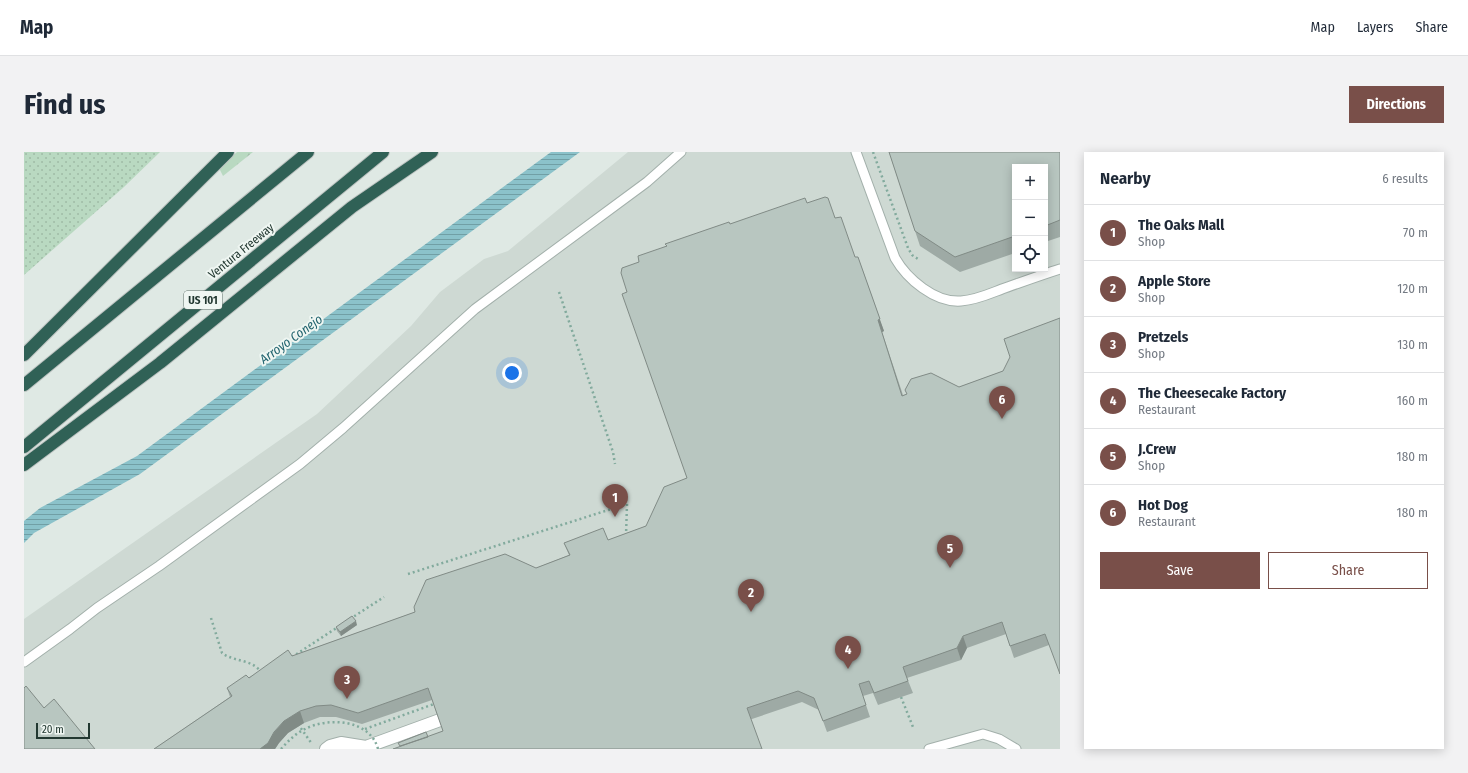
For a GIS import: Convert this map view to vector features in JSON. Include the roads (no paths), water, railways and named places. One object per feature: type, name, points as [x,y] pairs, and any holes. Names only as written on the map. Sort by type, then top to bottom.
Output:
[{"type":"highway","points":[[24,355],[228,152]]},
{"type":"highway","points":[[24,385],[308,152]]},
{"type":"highway","name":"Ventura Freeway","points":[[24,447],[383,152]]},
{"type":"highway","points":[[24,465],[160,363],[352,207],[432,152]]},
{"type":"street","points":[[326,749],[330,746],[341,743],[366,747],[440,720]]},
{"type":"lane","points":[[24,662],[97,608],[159,566],[300,464],[343,428],[475,309],[647,182],[681,152]]},
{"type":"lane","points":[[856,152],[895,258],[902,270],[928,291],[943,298],[960,301],[978,298],[1060,269]]},
{"type":"lane","points":[[928,749],[983,734],[999,739],[1016,749]]},
{"type":"water","points":[[551,152],[580,152],[140,474],[34,533],[24,543],[24,521],[40,508],[137,456]]},
{"type":"place","name":"Hot Dog","points":[[1002,419]]},
{"type":"place","name":"The Oaks Mall","points":[[615,517]]},
{"type":"place","name":"J.Crew","points":[[950,568]]},
{"type":"place","name":"Apple Store","points":[[751,612]]},
{"type":"place","name":"The Cheesecake Factory","points":[[848,669]]},
{"type":"place","name":"Pretzels","points":[[347,699]]},
{"type":"water label","name":"Arroyo Conejo","points":[[291,339]]}]
